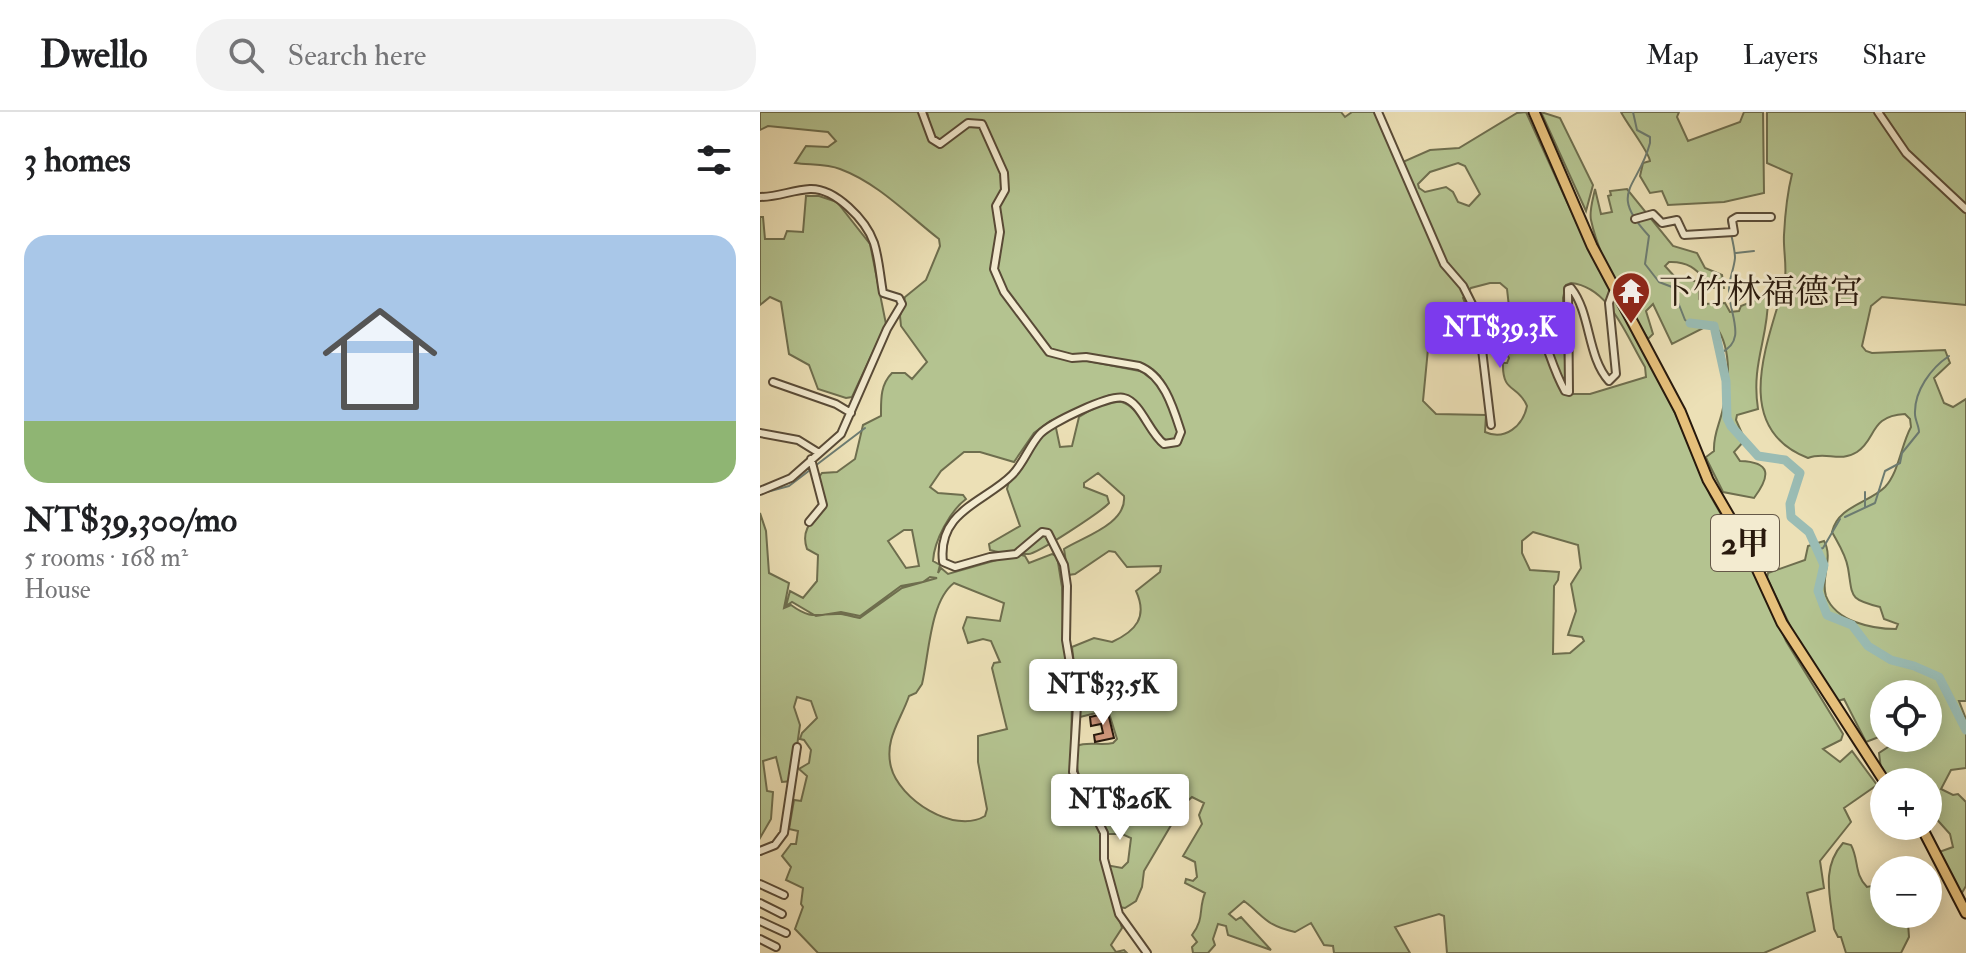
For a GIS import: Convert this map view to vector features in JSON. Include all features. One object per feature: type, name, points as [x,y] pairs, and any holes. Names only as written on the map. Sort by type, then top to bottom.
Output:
[{"type":"main road","name":"2甲","points":[[1534,112],[1559,176],[1616,293],[1680,411],[1708,480],[1748,549],[1782,623],[1876,768]]},
{"type":"main road","points":[[1928,840],[1966,913]]},
{"type":"street","points":[[922,112],[932,139],[940,144],[968,123],[982,124],[1004,173],[1005,190],[996,206],[1000,232],[994,269],[1004,292],[1042,345],[1058,355],[1139,366],[1151,371],[1162,384],[1181,432],[1177,442],[1164,444],[1130,400],[1118,397],[1103,400],[1045,429],[1015,473],[961,511],[944,542],[943,562],[955,567],[990,557],[1016,554],[1042,532],[1051,536],[1064,565],[1067,586],[1066,640],[1077,705],[1073,772],[1104,833],[1104,859],[1117,908],[1147,953]]},
{"type":"street","points":[[1378,112],[1444,264],[1463,286],[1478,316],[1491,425]]},
{"type":"street","points":[[1878,112],[1906,153],[1966,209]]},
{"type":"street","points":[[760,197],[812,189],[834,194],[870,236],[883,293],[899,298],[902,304],[890,322],[841,434],[791,478],[760,491]]},
{"type":"street","points":[[1635,219],[1653,214],[1662,223],[1677,220],[1684,235],[1734,232],[1732,220],[1737,217],[1771,217]]},
{"type":"street","points":[[1478,316],[1504,312],[1527,317],[1543,334],[1549,359],[1562,386],[1569,392],[1568,289],[1576,294],[1609,381],[1616,374],[1609,303],[1616,293]]},
{"type":"street","points":[[773,382],[836,404],[851,413]]},
{"type":"street","points":[[760,433],[798,440],[819,453]]},
{"type":"street","points":[[809,522],[823,505],[811,459]]},
{"type":"street","points":[[760,851],[775,845],[784,833],[797,747]]},
{"type":"street","points":[[760,884],[784,895]]},
{"type":"street","points":[[760,903],[782,914]]},
{"type":"street","points":[[760,921],[786,933]]},
{"type":"street","points":[[760,939],[776,947]]},
{"type":"green space","points":[[760,112],[918,112],[925,122],[930,140],[940,145],[950,141],[968,124],[982,126],[1002,174],[1002,190],[994,207],[998,233],[992,269],[997,284],[1047,353],[1150,373],[1156,378],[1180,433],[1177,441],[1165,442],[1159,438],[1134,400],[1127,395],[1110,395],[1050,421],[1034,433],[1014,462],[980,452],[964,452],[941,471],[930,487],[938,493],[963,495],[966,499],[949,519],[936,545],[933,561],[940,565],[938,573],[941,568],[948,574],[1018,554],[1025,556],[1029,563],[1052,554],[1057,556],[1062,587],[1063,640],[1072,689],[1071,772],[1101,834],[1100,858],[1122,928],[1111,945],[1116,952],[1124,950],[1127,953],[818,953],[795,929],[803,907],[803,888],[786,880],[791,867],[782,856],[791,844],[796,844],[798,831],[789,829],[794,800],[801,801],[807,776],[799,769],[809,763],[811,750],[800,739],[817,718],[811,701],[797,697],[794,707],[800,725],[792,781],[782,782],[776,757],[763,761],[767,791],[773,792],[771,819],[760,838],[760,513],[766,531],[769,573],[789,583],[784,608],[791,605],[814,615],[792,602],[786,606],[790,591],[803,598],[817,581],[818,555],[807,549],[805,536],[809,525],[826,505],[819,477],[822,473],[837,472],[855,459],[863,425],[881,416],[883,388],[892,373],[905,373],[912,379],[927,362],[901,326],[900,316],[905,297],[926,280],[940,246],[939,239],[867,182],[835,167],[795,163],[806,146],[828,147],[836,141],[828,132],[768,126],[760,130]],"holes":[[[904,530],[912,530],[919,566],[906,568],[888,541]],[[923,582],[902,588],[860,618],[825,614],[841,612],[860,616],[901,586]],[[954,583],[1004,603],[1000,621],[967,617],[963,628],[968,643],[983,639],[991,641],[1000,662],[994,663],[992,668],[1007,729],[978,736],[978,762],[987,809],[985,816],[972,821],[944,817],[916,802],[896,779],[889,757],[894,730],[909,696],[916,693],[922,684],[935,615],[946,591]]]},
{"type":"green space","points":[[927,112],[1341,112],[1345,117],[1352,112],[1379,112],[1403,162],[1430,150],[1459,148],[1517,113],[1526,112],[1578,226],[1664,387],[1710,495],[1763,588],[1786,641],[1843,734],[1841,740],[1823,749],[1840,762],[1852,751],[1870,775],[1870,790],[1844,808],[1851,822],[1820,861],[1824,888],[1807,893],[1815,931],[1764,953],[1447,953],[1444,916],[1439,914],[1395,927],[1410,953],[1334,953],[1333,946],[1324,945],[1311,923],[1295,932],[1285,930],[1266,920],[1244,901],[1229,914],[1236,920],[1241,917],[1271,950],[1228,935],[1226,926],[1218,924],[1213,939],[1215,945],[1208,953],[1193,953],[1192,947],[1197,942],[1192,935],[1199,924],[1205,893],[1185,883],[1186,879],[1193,881],[1197,877],[1195,862],[1183,856],[1202,824],[1199,815],[1204,803],[1192,797],[1183,805],[1144,871],[1136,901],[1125,908],[1119,907],[1106,865],[1122,868],[1128,862],[1131,838],[1122,834],[1106,834],[1084,792],[1076,758],[1077,746],[1113,743],[1117,739],[1108,710],[1080,717],[1072,647],[1094,638],[1112,642],[1128,633],[1140,616],[1136,591],[1160,572],[1161,566],[1127,567],[1115,552],[1109,551],[1075,574],[1068,575],[1064,549],[1111,522],[1123,506],[1124,496],[1098,473],[1084,483],[1084,487],[1107,496],[1109,503],[1069,532],[1028,554],[990,550],[989,544],[1020,526],[1007,489],[1009,481],[1039,437],[1053,427],[1056,428],[1060,447],[1072,446],[1079,417],[1117,401],[1133,409],[1158,441],[1178,443],[1182,431],[1160,376],[1152,369],[1067,356],[1043,343],[1001,282],[997,268],[1003,233],[999,207],[1005,173],[985,125],[976,120],[967,122],[941,142],[933,138]],"holes":[[[1458,163],[1465,166],[1480,194],[1469,206],[1458,202],[1446,187],[1425,192],[1419,188],[1418,184],[1430,172]],[[1500,283],[1507,289],[1509,307],[1498,322],[1512,327],[1515,335],[1496,333],[1509,358],[1507,363],[1503,363],[1505,380],[1527,406],[1522,420],[1512,430],[1499,435],[1485,432],[1486,415],[1436,414],[1423,401],[1428,349],[1444,334],[1443,316],[1457,314],[1469,324],[1478,322],[1463,298],[1471,288]],[[1566,285],[1585,286],[1607,303],[1645,367],[1646,377],[1590,394],[1566,394],[1563,298]],[[1533,532],[1578,545],[1581,568],[1571,584],[1576,611],[1568,635],[1582,637],[1584,641],[1570,653],[1553,654],[1554,586],[1559,572],[1530,570],[1522,553],[1522,541]]]},
{"type":"green space","points":[[1541,112],[1560,118],[1593,185],[1586,211]]},
{"type":"green space","points":[[1621,112],[1679,112],[1677,117],[1688,141],[1740,122],[1744,112],[1763,112],[1764,193],[1724,202],[1668,205],[1662,191],[1650,193],[1640,176],[1643,163],[1650,161]]},
{"type":"green space","points":[[1767,112],[1966,112],[1966,305],[1882,297],[1871,306],[1862,346],[1872,353],[1945,350],[1950,363],[1934,378],[1944,403],[1953,407],[1966,399],[1966,701],[1959,701],[1966,719],[1966,768],[1951,770],[1942,787],[1942,768],[1881,768],[1879,753],[1942,752],[1942,680],[1870,680],[1870,740],[1866,742],[1844,699],[1835,702],[1797,640],[1767,578],[1768,573],[1805,560],[1808,546],[1824,541],[1828,554],[1825,589],[1831,605],[1856,622],[1896,629],[1898,624],[1884,619],[1880,607],[1862,602],[1854,595],[1846,558],[1832,532],[1841,516],[1890,481],[1911,427],[1910,419],[1905,414],[1893,416],[1879,423],[1863,447],[1851,455],[1808,458],[1784,444],[1769,426],[1762,405],[1761,382],[1764,357],[1785,279],[1784,227],[1792,174],[1767,163]]},
{"type":"green space","points":[[1595,189],[1601,214],[1612,212],[1608,196],[1611,195],[1610,191],[1627,189],[1673,246],[1697,253],[1705,268],[1722,275],[1724,288],[1714,288],[1690,266],[1669,262],[1665,266],[1675,277],[1699,282],[1699,299],[1704,304],[1725,303],[1730,312],[1739,311],[1741,306],[1763,297],[1768,299],[1758,365],[1758,409],[1737,415],[1736,420],[1745,440],[1734,452],[1740,461],[1758,464],[1765,471],[1763,483],[1754,498],[1723,492],[1706,457],[1714,451],[1727,387],[1728,364],[1724,341],[1713,323],[1672,344],[1653,304],[1646,311],[1653,334],[1648,339],[1615,281],[1595,236],[1590,213]]},
{"type":"green space","points":[[806,196],[819,196],[837,202],[870,244],[886,324],[852,397],[818,389],[809,365],[789,354],[781,302],[770,297],[760,305],[760,217],[763,217],[765,239],[784,239],[787,231],[803,232]]},
{"type":"green space","points":[[1942,790],[1958,794],[1966,802],[1966,886],[1960,896],[1939,852],[1953,847],[1950,834],[1942,825]]},
{"type":"green space","points":[[1843,843],[1851,845],[1860,877],[1867,887],[1870,886],[1870,928],[1908,928],[1909,937],[1901,953],[1846,953],[1841,937],[1834,929],[1829,884],[1831,863]]},
{"type":"building","points":[[1108,713],[1114,738],[1095,742],[1094,735],[1103,733],[1101,724],[1091,726],[1090,717]]},
{"type":"waterway","points":[[1633,112],[1637,130],[1650,137],[1650,143],[1629,190],[1630,209],[1649,236],[1645,264],[1659,282],[1672,287],[1685,320],[1690,323]]},
{"type":"waterway","points":[[1720,353],[1729,348],[1735,334],[1729,290],[1735,254],[1728,220]]},
{"type":"waterway","points":[[1736,253],[1754,251]]},
{"type":"waterway","points":[[1690,323],[1714,326],[1726,381],[1727,418],[1731,426],[1758,456],[1785,460],[1800,473],[1790,504],[1791,517],[1809,532],[1824,565],[1818,591],[1827,615],[1852,625],[1868,646],[1891,660],[1939,677],[1966,730]]},
{"type":"waterway","points":[[1845,517],[1875,503],[1885,471],[1900,463],[1902,453],[1919,432],[1915,405],[1921,389],[1930,374],[1949,356]]},
{"type":"waterway","points":[[815,466],[865,428]]},
{"type":"waterway","points":[[763,493],[789,486],[810,470]]},
{"type":"waterway","points":[[1865,492],[1865,507]]},
{"type":"waterway","points":[[1817,550],[1823,548],[1840,519]]},
{"type":"place","name":"下竹林福德宮","points":[[1631,325]]}]
